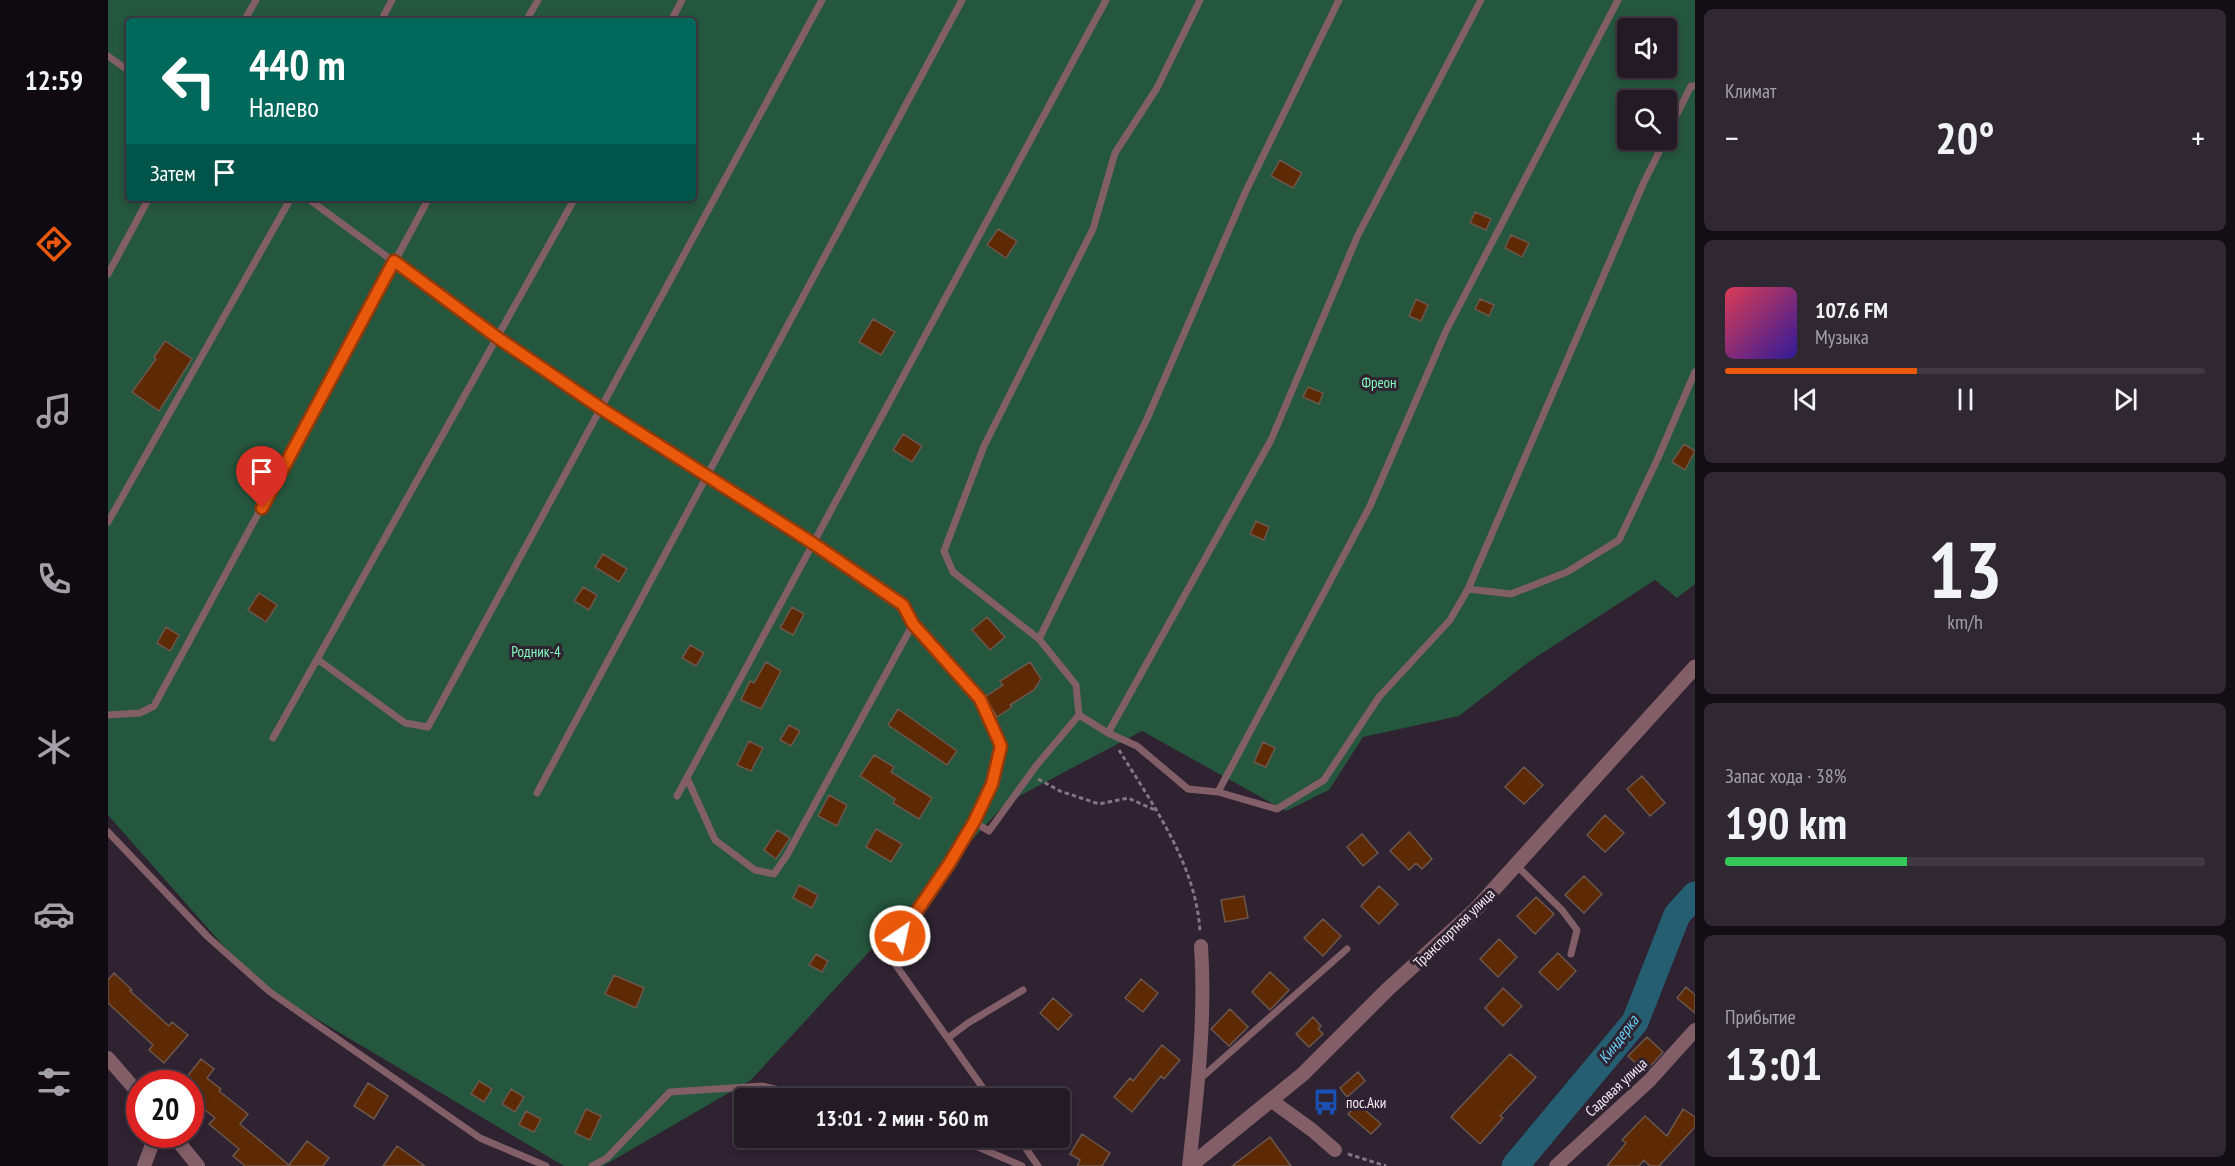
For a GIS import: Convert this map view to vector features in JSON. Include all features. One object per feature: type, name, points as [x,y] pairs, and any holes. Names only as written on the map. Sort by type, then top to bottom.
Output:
[{"type":"street","name":"Транспортная улица","points":[[1190,1166],[1303,1074],[1388,989],[1476,909],[1695,667]]},
{"type":"street","points":[[1190,1166],[1198,1081],[1203,973],[1201,946]]},
{"type":"street","name":"Садовая улица","points":[[1556,1166],[1649,1081],[1695,1030]]},
{"type":"street","points":[[108,1058],[126,1079]]},
{"type":"street","points":[[1272,1101],[1335,1150]]},
{"type":"street","points":[[144,1166],[151,1148]]},
{"type":"street","points":[[183,1148],[198,1166]]},
{"type":"lane","points":[[246,18],[256,0]]},
{"type":"lane","points":[[383,18],[392,0]]},
{"type":"lane","points":[[528,18],[538,0]]},
{"type":"lane","points":[[673,18],[682,0]]},
{"type":"lane","points":[[317,659],[405,723],[428,727],[822,0]]},
{"type":"lane","points":[[537,793],[705,475],[962,0]]},
{"type":"lane","points":[[677,796],[1106,0]]},
{"type":"lane","points":[[974,822],[989,831],[1030,774],[1079,715],[1076,685],[1039,639],[952,572],[944,551],[984,446],[1093,229],[1115,153],[1156,88],[1200,0]]},
{"type":"lane","points":[[1039,639],[1147,418],[1245,193],[1339,0]]},
{"type":"lane","points":[[1108,733],[1270,440],[1358,235],[1481,0]]},
{"type":"lane","points":[[1218,792],[1371,506],[1446,331],[1618,0]]},
{"type":"lane","points":[[108,56],[126,69]]},
{"type":"lane","points":[[1677,115],[1691,86],[1695,86]]},
{"type":"lane","points":[[1079,715],[1108,733],[1137,746],[1188,789],[1218,792],[1277,809],[1324,780],[1378,697],[1450,620],[1468,589],[1644,182],[1660,150]]},
{"type":"lane","points":[[108,274],[147,201]]},
{"type":"lane","points":[[108,522],[289,201]]},
{"type":"lane","points":[[311,201],[498,338],[602,409],[814,544],[903,605],[913,624],[980,699],[1001,746],[992,784],[974,822],[949,864],[888,954],[983,1088]]},
{"type":"lane","points":[[108,715],[140,713],[153,706],[427,201]]},
{"type":"lane","points":[[273,738],[573,201]]},
{"type":"lane","points":[[1468,589],[1511,594],[1567,572],[1619,540],[1695,372]]},
{"type":"lane","points":[[687,778],[715,840],[755,870],[774,874],[787,855],[913,624]]},
{"type":"lane","points":[[108,832],[208,937],[270,992],[480,1138],[546,1166]]},
{"type":"lane","points":[[1516,865],[1562,910],[1577,930],[1571,954]]},
{"type":"lane","points":[[1198,1081],[1347,949]]},
{"type":"lane","points":[[948,1038],[968,1023],[1023,990]]},
{"type":"lane","points":[[592,1166],[606,1158],[670,1092],[762,1086],[770,1088]]},
{"type":"lane","points":[[980,1148],[1022,1166]]},
{"type":"lane","points":[[1026,1148],[1038,1166]]},
{"type":"path","points":[[1108,733],[1172,834],[1199,913],[1201,946]]},
{"type":"path","points":[[1030,774],[1059,791],[1099,804],[1128,798],[1157,811]]},
{"type":"path","points":[[1335,1150],[1386,1166]]},
{"type":"green space","name":"Родник-4","points":[[108,0],[1695,0],[1695,584],[1677,598],[1655,580],[1530,661],[1459,716],[1363,737],[1329,790],[1286,811],[1142,731],[1006,803],[751,1080],[603,1166],[564,1166],[256,983],[108,815]]},
{"type":"building","points":[[1280,160],[1302,173],[1293,188],[1271,176]]},
{"type":"building","points":[[1475,212],[1491,219],[1486,230],[1470,223]]},
{"type":"building","points":[[998,229],[1017,241],[1006,258],[987,245]]},
{"type":"building","points":[[1511,235],[1529,243],[1522,257],[1505,248]]},
{"type":"building","points":[[1416,299],[1428,305],[1421,321],[1409,316]]},
{"type":"building","points":[[1480,299],[1494,305],[1489,316],[1475,309]]},
{"type":"building","points":[[873,319],[895,332],[881,355],[859,342]]},
{"type":"building","points":[[165,341],[192,359],[159,411],[132,392],[156,359],[154,357]]},
{"type":"building","points":[[1308,387],[1323,393],[1319,404],[1303,397]]},
{"type":"building","points":[[903,434],[922,446],[912,462],[893,450]]},
{"type":"building","points":[[1684,444],[1695,451],[1685,470],[1672,462]]},
{"type":"building","points":[[1256,521],[1269,527],[1264,540],[1250,534]]},
{"type":"building","points":[[603,554],[627,569],[619,582],[595,567]]},
{"type":"building","points":[[583,587],[597,595],[589,610],[574,601]]},
{"type":"building","points":[[259,593],[277,605],[266,622],[248,610]]},
{"type":"building","points":[[792,607],[804,614],[793,635],[780,628]]},
{"type":"building","points":[[987,617],[1005,637],[990,650],[972,630]]},
{"type":"building","points":[[166,627],[179,635],[170,651],[157,643]]},
{"type":"building","points":[[690,645],[704,653],[696,666],[682,658]]},
{"type":"building","points":[[766,662],[781,671],[761,709],[741,700],[750,681],[754,683]]},
{"type":"building","points":[[1030,662],[1041,679],[1034,690],[1010,705],[1012,707],[997,717],[985,697],[1003,685],[1000,681]]},
{"type":"building","points":[[898,709],[957,751],[947,765],[888,725]]},
{"type":"building","points":[[789,725],[800,731],[791,746],[780,740]]},
{"type":"building","points":[[749,741],[763,748],[751,771],[737,765]]},
{"type":"building","points":[[1263,742],[1275,748],[1266,767],[1254,762]]},
{"type":"building","points":[[874,755],[894,767],[891,772],[932,798],[919,819],[893,803],[895,799],[860,776]]},
{"type":"building","points":[[1524,767],[1543,785],[1524,804],[1505,787]]},
{"type":"building","points":[[1642,776],[1665,803],[1650,816],[1627,789]]},
{"type":"building","points":[[829,795],[847,805],[837,826],[818,816]]},
{"type":"building","points":[[1605,815],[1624,833],[1605,852],[1587,835]]},
{"type":"building","points":[[876,829],[902,844],[891,862],[866,847]]},
{"type":"building","points":[[777,830],[790,838],[776,859],[764,850]]},
{"type":"building","points":[[1409,832],[1432,859],[1422,869],[1416,863],[1409,870],[1390,851]]},
{"type":"building","points":[[1362,834],[1378,853],[1363,866],[1347,847]]},
{"type":"building","points":[[1584,876],[1602,894],[1584,913],[1565,895]]},
{"type":"building","points":[[799,885],[818,895],[812,908],[793,898]]},
{"type":"building","points":[[1379,886],[1398,904],[1379,924],[1361,906]]},
{"type":"building","points":[[1244,896],[1248,918],[1225,922],[1221,900]]},
{"type":"building","points":[[1536,897],[1554,914],[1535,934],[1517,916]]},
{"type":"building","points":[[1323,919],[1341,936],[1323,956],[1304,938]]},
{"type":"building","points":[[1499,939],[1517,957],[1498,977],[1480,959]]},
{"type":"building","points":[[1558,953],[1576,971],[1558,990],[1539,972]]},
{"type":"building","points":[[816,954],[828,961],[822,972],[809,965]]},
{"type":"building","points":[[1270,972],[1289,990],[1270,1010],[1252,992]]},
{"type":"building","points":[[114,973],[132,990],[130,991],[169,1026],[172,1022],[188,1035],[164,1063],[149,1050],[153,1045],[108,1003],[108,980]]},
{"type":"building","points":[[614,975],[644,988],[636,1008],[605,994]]},
{"type":"building","points":[[1141,979],[1158,993],[1143,1012],[1125,998]]},
{"type":"building","points":[[1686,987],[1695,995],[1695,1013],[1677,998]]},
{"type":"building","points":[[1503,988],[1522,1006],[1503,1026],[1485,1008]]},
{"type":"building","points":[[1053,998],[1072,1015],[1058,1030],[1040,1013]]},
{"type":"building","points":[[1230,1009],[1248,1027],[1229,1046],[1211,1029]]},
{"type":"building","points":[[1313,1017],[1321,1026],[1318,1029],[1323,1034],[1309,1047],[1296,1034]]},
{"type":"building","points":[[1647,1037],[1663,1052],[1645,1072],[1628,1056]]},
{"type":"building","points":[[1162,1045],[1180,1060],[1164,1079],[1161,1076],[1132,1112],[1114,1097],[1130,1078],[1133,1081]]},
{"type":"building","points":[[1510,1054],[1536,1077],[1500,1116],[1503,1118],[1480,1144],[1451,1117]]},
{"type":"building","points":[[201,1059],[214,1069],[207,1078],[221,1089],[219,1091],[248,1114],[240,1124],[289,1165],[307,1141],[329,1158],[323,1166],[245,1166],[233,1156],[239,1149],[209,1124],[215,1118],[204,1109],[204,1070],[192,1070]]},
{"type":"building","points":[[1358,1072],[1365,1081],[1347,1097],[1340,1088]]},
{"type":"building","points":[[479,1081],[492,1089],[484,1102],[471,1094]]},
{"type":"building","points":[[368,1083],[388,1096],[374,1119],[354,1106]]},
{"type":"building","points":[[511,1089],[524,1097],[515,1112],[502,1104]]},
{"type":"building","points":[[1358,1104],[1381,1124],[1371,1134],[1348,1114]]},
{"type":"building","points":[[586,1109],[601,1116],[590,1140],[575,1133]]},
{"type":"building","points":[[1683,1109],[1695,1117],[1695,1127],[1659,1166],[1650,1166],[1644,1160],[1639,1166],[1607,1166],[1626,1143],[1622,1140],[1645,1116],[1667,1136]]},
{"type":"building","points":[[526,1111],[541,1119],[534,1132],[519,1125]]},
{"type":"building","points":[[1082,1134],[1110,1153],[1102,1166],[1077,1166],[1080,1160],[1070,1154]]},
{"type":"building","points":[[1270,1137],[1291,1166],[1232,1166]]},
{"type":"building","points":[[397,1146],[425,1166],[383,1166]]},
{"type":"waterway","name":"Киндерка","points":[[1515,1166],[1635,1022],[1677,915],[1695,895]]},
{"type":"place","name":"пос.Аки","points":[[1326,1102]]},
{"type":"route","points":[[262,508],[394,261],[498,338],[602,409],[814,544],[903,605],[913,624],[980,699],[1001,746],[992,784],[974,822],[949,864],[900,936]]},
{"type":"park label","name":"Фреон","points":[[1379,382]]}]
